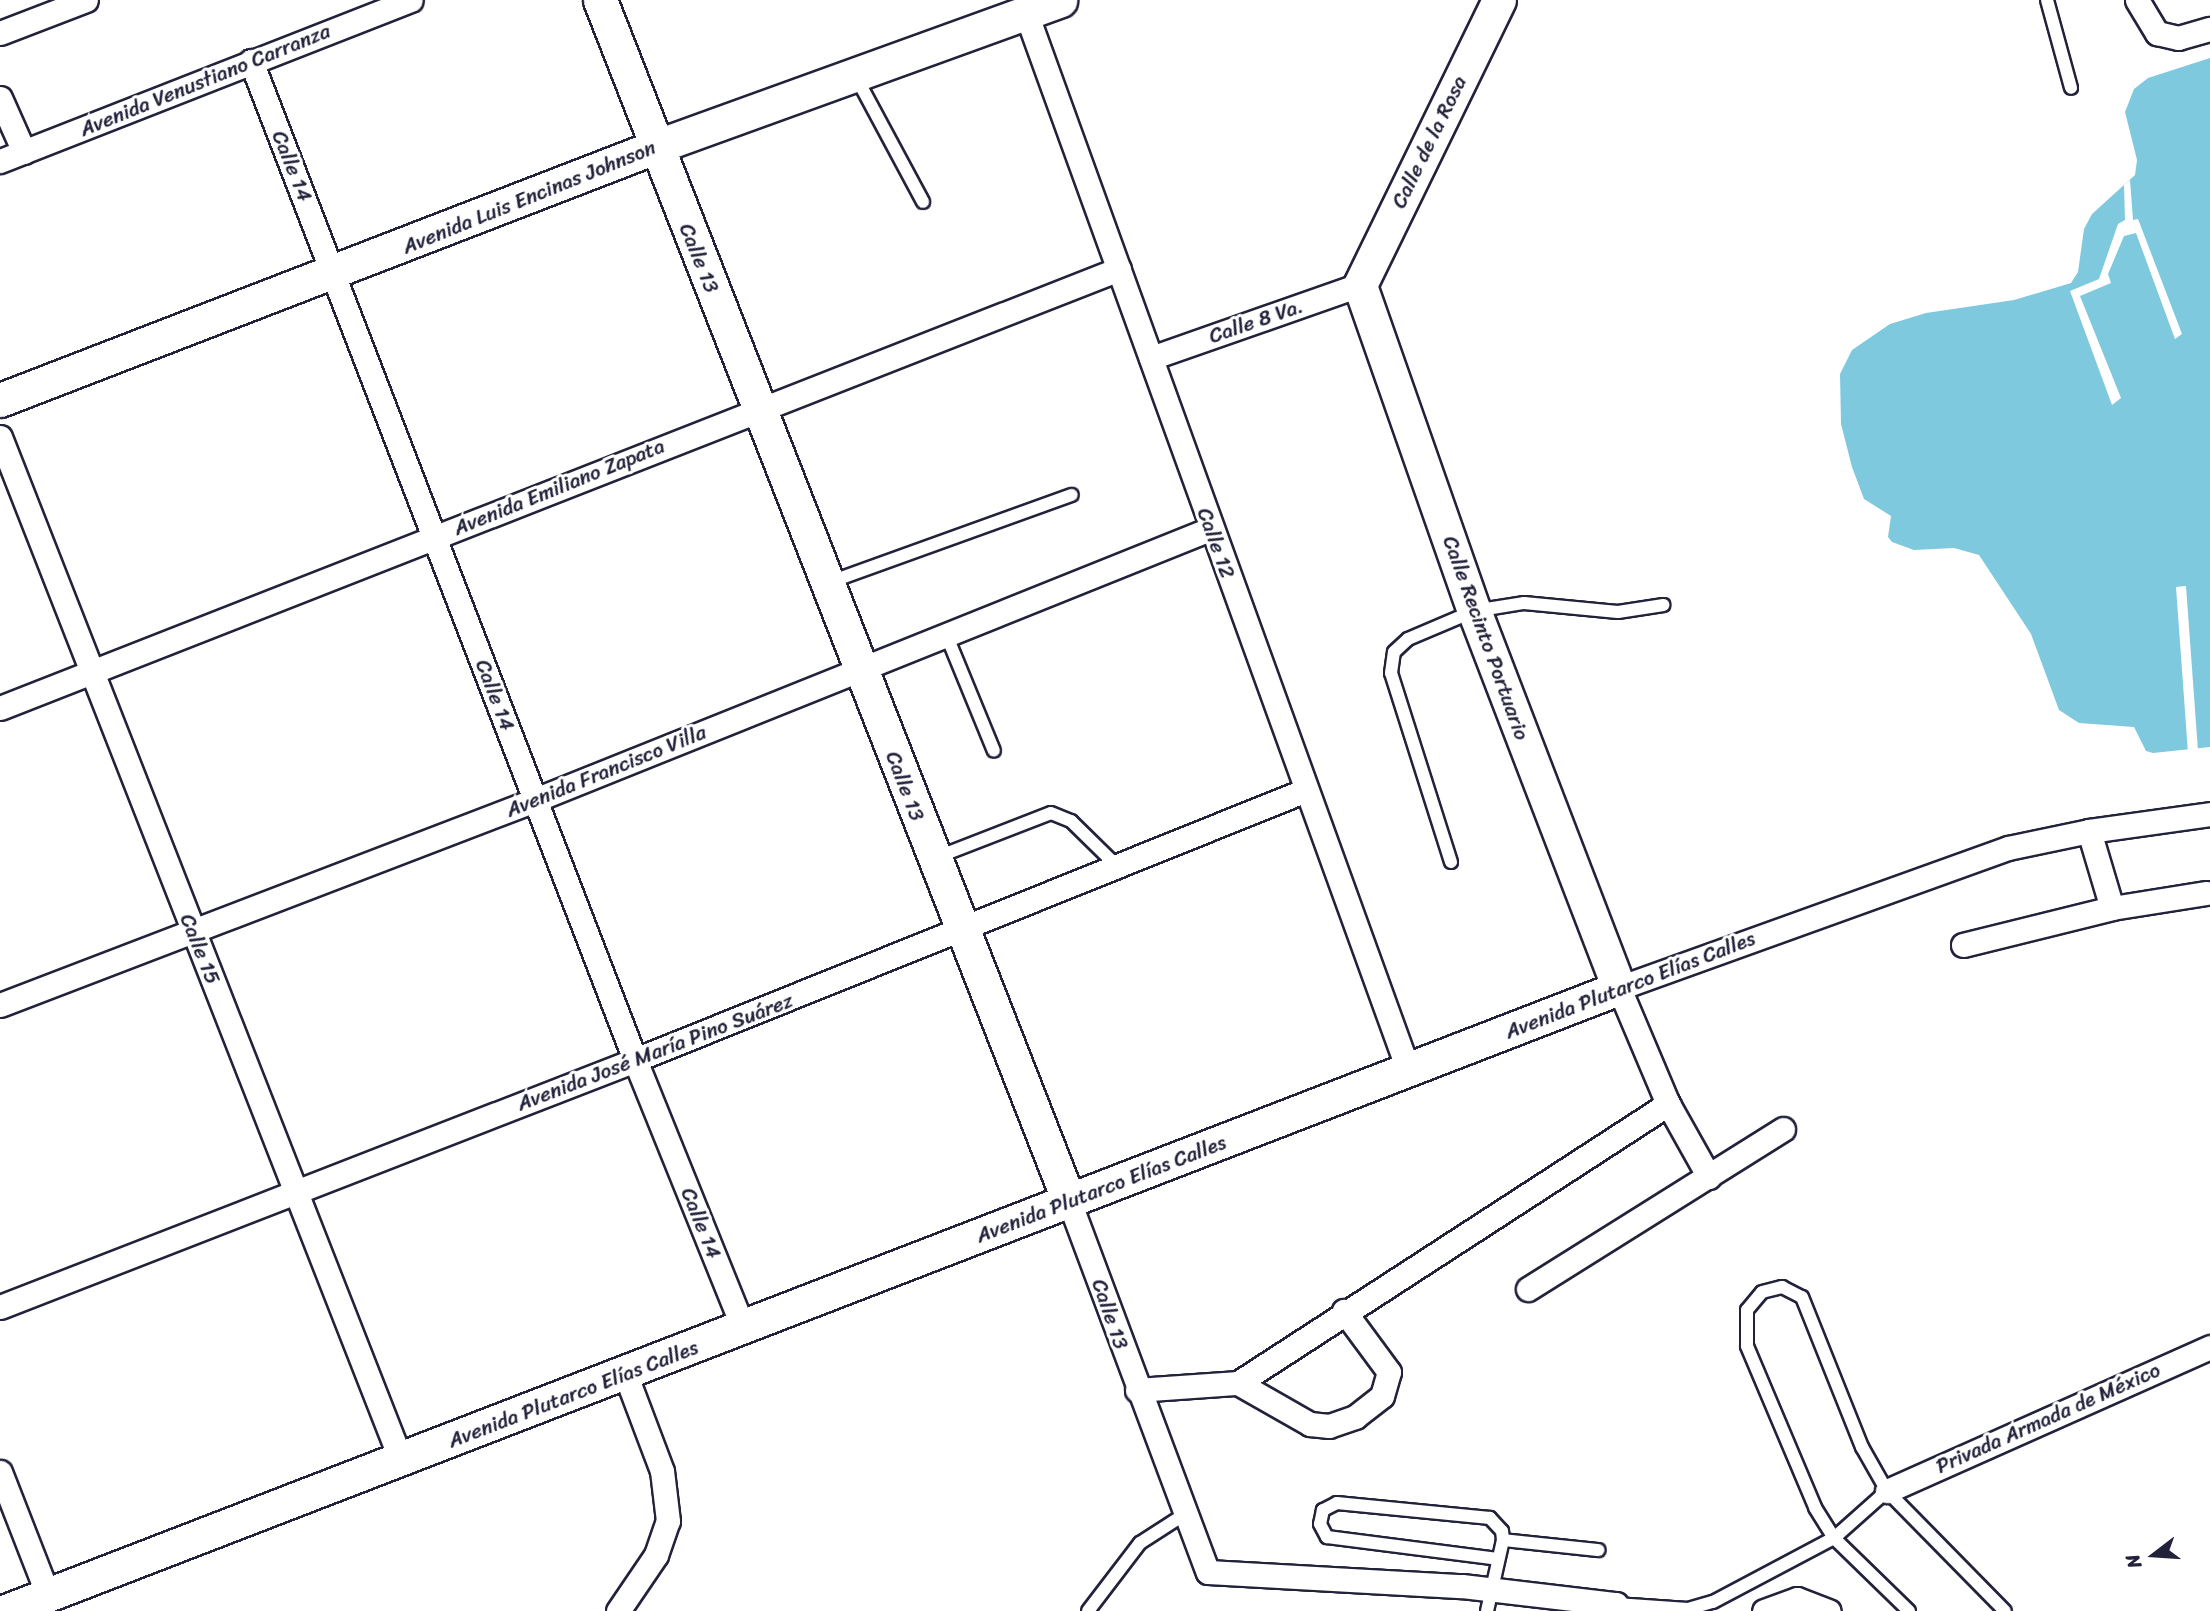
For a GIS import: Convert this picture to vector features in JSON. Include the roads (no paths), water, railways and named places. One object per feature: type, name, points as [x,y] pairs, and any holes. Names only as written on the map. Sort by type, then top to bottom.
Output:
[{"type":"street","points":[[0,33],[86,0]]},
{"type":"street","name":"Avenida Venustiano Carranza","points":[[0,161],[411,0]]},
{"type":"street","name":"Calle 13","points":[[600,0],[655,147],[1069,1201],[1137,1390],[1208,1572],[1488,1600]]},
{"type":"street","name":"Avenida Luis Encinas Johnson","points":[[0,400],[335,274],[655,147],[1060,0]]},
{"type":"street","name":"Calle de la Rosa","points":[[1360,285],[1499,0]]},
{"type":"street","points":[[2137,0],[2151,27],[2169,37],[2210,29]]},
{"type":"street","name":"Calle 12","points":[[1026,13],[1152,358],[1210,529],[1409,1072]]},
{"type":"street","name":"Calle 14","points":[[251,61],[436,536],[635,1060],[743,1328]]},
{"type":"street","points":[[0,98],[24,152]]},
{"type":"street","name":"Avenida Emiliano Zapata","points":[[0,708],[92,674],[759,407],[1119,269]]},
{"type":"street","name":"Calle 8 Va.","points":[[1152,358],[1360,285]]},
{"type":"street","name":"Calle Recinto Portuario","points":[[1360,285],[1474,611],[1619,988]]},
{"type":"street","name":"Calle 15","points":[[0,437],[193,931],[298,1190],[401,1460]]},
{"type":"street","name":"Avenida Francisco Villa","points":[[0,1005],[535,800],[1210,529]]},
{"type":"street","name":"Avenida José María Pino Suárez","points":[[0,1307],[962,931],[1306,790]]},
{"type":"street","name":"Avenida Plutarco Elías Calles","points":[[6,1611],[51,1603],[401,1460],[625,1373],[1409,1072],[1619,988],[1944,868],[2089,831],[2210,814]]},
{"type":"street","points":[[2089,831],[2112,908]]},
{"type":"street","points":[[1963,945],[2112,908],[2207,893]]},
{"type":"street","points":[[1619,988],[1668,1104],[1709,1177]]},
{"type":"street","points":[[1137,1390],[1238,1383],[1344,1311],[1668,1104]]},
{"type":"street","points":[[1528,1289],[1783,1129]]},
{"type":"street","points":[[1238,1383],[1310,1424],[1329,1426],[1355,1417],[1382,1396],[1389,1371],[1344,1311]]},
{"type":"street","name":"Privada Armada de México","points":[[1887,1491],[2210,1348]]},
{"type":"street","points":[[618,1611],[656,1555],[668,1521],[662,1472],[625,1373]]},
{"type":"street","points":[[0,1472],[51,1603]]},
{"type":"street","points":[[1764,1611],[1797,1599],[1829,1611]]},
{"type":"street","points":[[1488,1600],[1618,1608]]},
{"type":"lane","points":[[2047,0],[2071,88]]},
{"type":"lane","points":[[855,75],[923,202]]},
{"type":"lane","points":[[827,583],[1072,495]]},
{"type":"lane","points":[[1451,862],[1391,673],[1395,652],[1408,639],[1474,611],[1524,603],[1618,612],[1663,605]]},
{"type":"lane","points":[[946,634],[994,751]]},
{"type":"lane","points":[[934,858],[1051,813],[1071,821],[1118,867]]},
{"type":"lane","points":[[1909,1611],[1834,1538],[1815,1507],[1747,1346],[1747,1310],[1762,1292],[1782,1287],[1802,1297],[1863,1447],[1887,1491],[2005,1611]]},
{"type":"lane","points":[[1618,1608],[1688,1609],[1713,1602],[1834,1538],[1887,1491]]},
{"type":"lane","points":[[1488,1600],[1503,1540],[1499,1525],[1485,1517],[1337,1503],[1323,1510],[1320,1524],[1327,1537],[1498,1559]]},
{"type":"lane","points":[[1088,1611],[1140,1543],[1185,1514]]},
{"type":"lane","points":[[1503,1540],[1598,1550]]},
{"type":"water","points":[[2210,58],[2210,747],[2153,753],[2146,751],[2134,727],[2079,723],[2059,710],[2031,634],[1979,555],[1954,548],[1914,550],[1892,542],[1888,537],[1891,516],[1864,499],[1852,467],[1841,424],[1840,374],[1852,350],[1890,324],[1926,313],[2014,300],[2071,283],[2078,272],[2084,229],[2092,214],[2135,175],[2137,160],[2125,112],[2134,89],[2148,78]]}]
